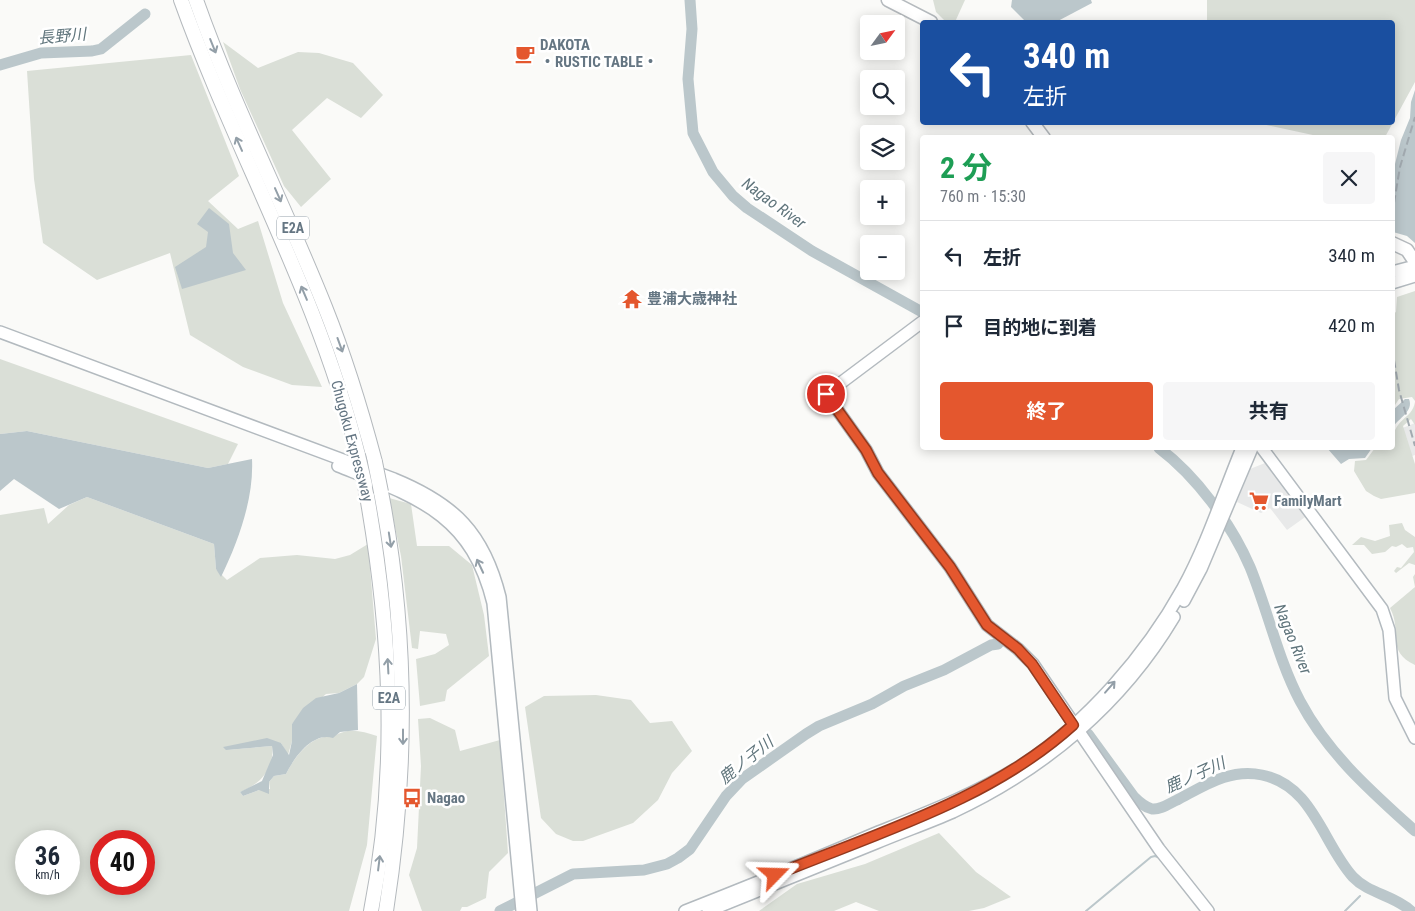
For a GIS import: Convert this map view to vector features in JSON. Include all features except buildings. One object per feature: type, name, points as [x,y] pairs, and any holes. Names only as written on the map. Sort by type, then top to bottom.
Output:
[{"type":"highway","name":"Chugoku Expressway","points":[[181,0],[210,77],[313,313],[343,400],[365,485],[381,577],[390,701],[384,826],[371,911]]},
{"type":"highway","name":"Chugoku Expressway","points":[[196,0],[224,72],[326,308],[356,395],[381,492],[400,615],[403,701],[401,786],[386,911]]},
{"type":"main road","points":[[888,0],[927,20]]},
{"type":"main road","points":[[1395,244],[1407,250],[1415,262]]},
{"type":"street","points":[[1395,271],[1415,266]]},
{"type":"street","points":[[1395,281],[1415,276]]},
{"type":"street","points":[[920,324],[826,394],[866,450],[878,473],[950,567],[987,625],[1018,649],[1032,664],[1159,849],[1208,911]]},
{"type":"street","points":[[0,332],[394,479],[446,505],[459,518],[484,552],[493,569],[500,598],[521,856],[522,911]]},
{"type":"street","points":[[0,340],[396,489],[420,500],[454,526],[480,564],[493,603],[521,856],[531,911]]},
{"type":"street","points":[[708,911],[953,812],[1020,776],[1076,729],[1151,638],[1184,587],[1208,544],[1229,492],[1241,450]]},
{"type":"street","points":[[1229,492],[1251,450]]},
{"type":"street","points":[[1263,450],[1382,609],[1388,624],[1395,698],[1415,738]]},
{"type":"street","points":[[685,911],[974,793],[1076,729]]},
{"type":"shaded area","points":[[933,0],[965,0],[956,20],[944,20],[936,12]]},
{"type":"shaded area","points":[[1012,0],[1091,0],[1092,3],[1060,20],[1024,20],[1011,7]]},
{"type":"shaded area","points":[[1207,0],[1415,0],[1415,82],[1395,119],[1395,20],[1207,20]]},
{"type":"shaded area","points":[[223,42],[258,68],[298,52],[319,53],[353,63],[383,95],[361,118],[327,98],[292,130],[331,179],[301,207],[284,186],[240,89]]},
{"type":"shaded area","points":[[191,55],[239,176],[208,201],[238,229],[258,221],[283,303],[322,387],[292,385],[243,367],[190,335],[170,253],[97,280],[43,243],[34,179],[27,71]]},
{"type":"shaded area","points":[[1415,90],[1415,243],[1407,236],[1395,233],[1395,164],[1401,140],[1410,118],[1411,102]]},
{"type":"shaded area","points":[[1266,125],[1392,125],[1386,135],[1313,135]]},
{"type":"shaded area","points":[[209,208],[229,224],[233,253],[246,270],[182,289],[175,267],[206,247],[208,232],[197,224]]},
{"type":"shaded area","points":[[1415,291],[1415,401],[1412,397],[1399,399],[1395,405],[1395,313],[1397,297]]},
{"type":"shaded area","points":[[0,359],[238,444],[228,464],[208,468],[27,431],[0,434]]},
{"type":"shaded area","points":[[1405,399],[1409,399],[1408,411],[1395,425],[1395,408]]},
{"type":"shaded area","points":[[1415,402],[1415,425],[1411,419],[1403,426],[1415,464],[1415,493],[1381,499],[1366,491],[1354,471],[1355,461],[1366,460],[1374,450],[1395,450],[1395,430],[1413,408]]},
{"type":"shaded area","points":[[1415,423],[1415,455],[1409,457],[1400,429]]},
{"type":"shaded area","points":[[27,431],[208,468],[252,459],[248,505],[239,535],[221,577],[216,569],[214,544],[87,497],[59,509],[14,479],[0,491],[0,434]]},
{"type":"shaded area","points":[[1329,450],[1371,450],[1365,458],[1349,459],[1341,464]]},
{"type":"shaded area","points":[[1265,463],[1308,515],[1287,530],[1270,508],[1261,513],[1237,502],[1250,469]]},
{"type":"shaded area","points":[[87,497],[214,544],[216,569],[227,580],[260,558],[297,555],[335,559],[350,555],[368,544],[376,639],[364,677],[357,684],[339,693],[326,694],[292,724],[292,741],[288,755],[281,743],[226,750],[272,746],[271,761],[265,775],[254,785],[240,792],[243,796],[259,790],[270,789],[269,782],[274,776],[286,774],[299,754],[318,739],[333,737],[349,731],[360,731],[377,736],[367,845],[349,911],[0,911],[0,515],[44,508],[48,524],[69,505]]},
{"type":"shaded area","points":[[389,498],[411,504],[417,546],[449,546],[472,565],[484,615],[489,656],[447,690],[445,701],[420,706],[416,659],[435,654],[449,645],[446,634],[420,631],[418,649],[412,648],[401,556]]},
{"type":"shaded area","points":[[1402,523],[1405,530],[1415,537],[1415,565],[1409,563],[1396,573],[1394,571],[1397,567],[1401,568],[1414,552],[1413,547],[1407,548],[1402,544],[1396,547],[1392,546],[1385,552],[1372,554],[1364,545],[1352,545],[1361,537],[1375,541],[1390,536],[1389,525]]},
{"type":"shaded area","points":[[1415,587],[1415,665],[1400,654],[1397,647],[1394,617],[1390,608]]},
{"type":"shaded area","points":[[357,684],[358,730],[340,732],[333,738],[325,737],[311,743],[299,754],[286,774],[274,776],[269,782],[269,794],[259,790],[243,796],[240,792],[262,781],[273,755],[272,746],[226,750],[223,747],[267,738],[281,743],[289,755],[292,741],[292,724],[303,708],[316,698],[339,693]]},
{"type":"shaded area","points":[[596,695],[631,700],[650,723],[672,721],[692,751],[672,773],[658,800],[633,823],[583,841],[573,841],[556,834],[541,818],[525,707],[544,696]]},
{"type":"shaded area","points":[[430,718],[455,730],[460,751],[500,740],[508,853],[489,872],[486,898],[467,907],[462,907],[460,911],[422,911],[409,875],[417,848],[421,766],[418,719]]},
{"type":"shaded area","points":[[939,833],[976,872],[1011,897],[984,908],[969,911],[879,911],[856,902],[834,911],[759,911],[797,884],[865,864]]},
{"type":"waterway","name":"Nagao River","points":[[690,0],[692,29],[688,79],[693,133],[713,172],[733,196],[747,208],[812,251],[920,311]]},
{"type":"waterway","name":"長野川","points":[[0,65],[41,53],[101,49],[145,14]]},
{"type":"waterway","name":"Nagao River","points":[[1162,450],[1199,486],[1223,517],[1242,550],[1250,567],[1292,685],[1311,720],[1337,755],[1383,802],[1415,831]]},
{"type":"waterway","name":"鹿ノ子川","points":[[500,911],[573,874],[644,870],[667,864],[690,849],[726,796],[742,779],[806,734],[819,726],[872,704],[904,686],[944,670],[991,645],[998,644]]},
{"type":"waterway","name":"鹿ノ子川","points":[[1088,734],[1134,797],[1144,806],[1152,809],[1165,806],[1207,784],[1228,776],[1250,773],[1279,781],[1294,791],[1305,803],[1343,864],[1359,883],[1397,901],[1411,911]]},
{"type":"waterway","points":[[1086,911],[1151,857],[1160,858]]},
{"type":"waterway","points":[[1345,911],[1360,896]]},
{"type":"railway","points":[[1395,197],[1400,167],[1415,117]]},
{"type":"railway","points":[[1395,366],[1399,390],[1415,446]]},
{"type":"place","name":"DAKOTA ・RUSTIC TABLE・","points":[[525,54]]},
{"type":"place","name":"豊浦大歳神社","points":[[632,299]]},
{"type":"place","name":"FamilyMart","points":[[1259,501]]},
{"type":"place","name":"Nagao","points":[[412,798]]},
{"type":"route","points":[[775,875],[974,793],[1021,765],[1073,725],[1032,664],[1018,649],[987,625],[950,567],[894,496],[878,473],[866,450],[826,394]]}]
